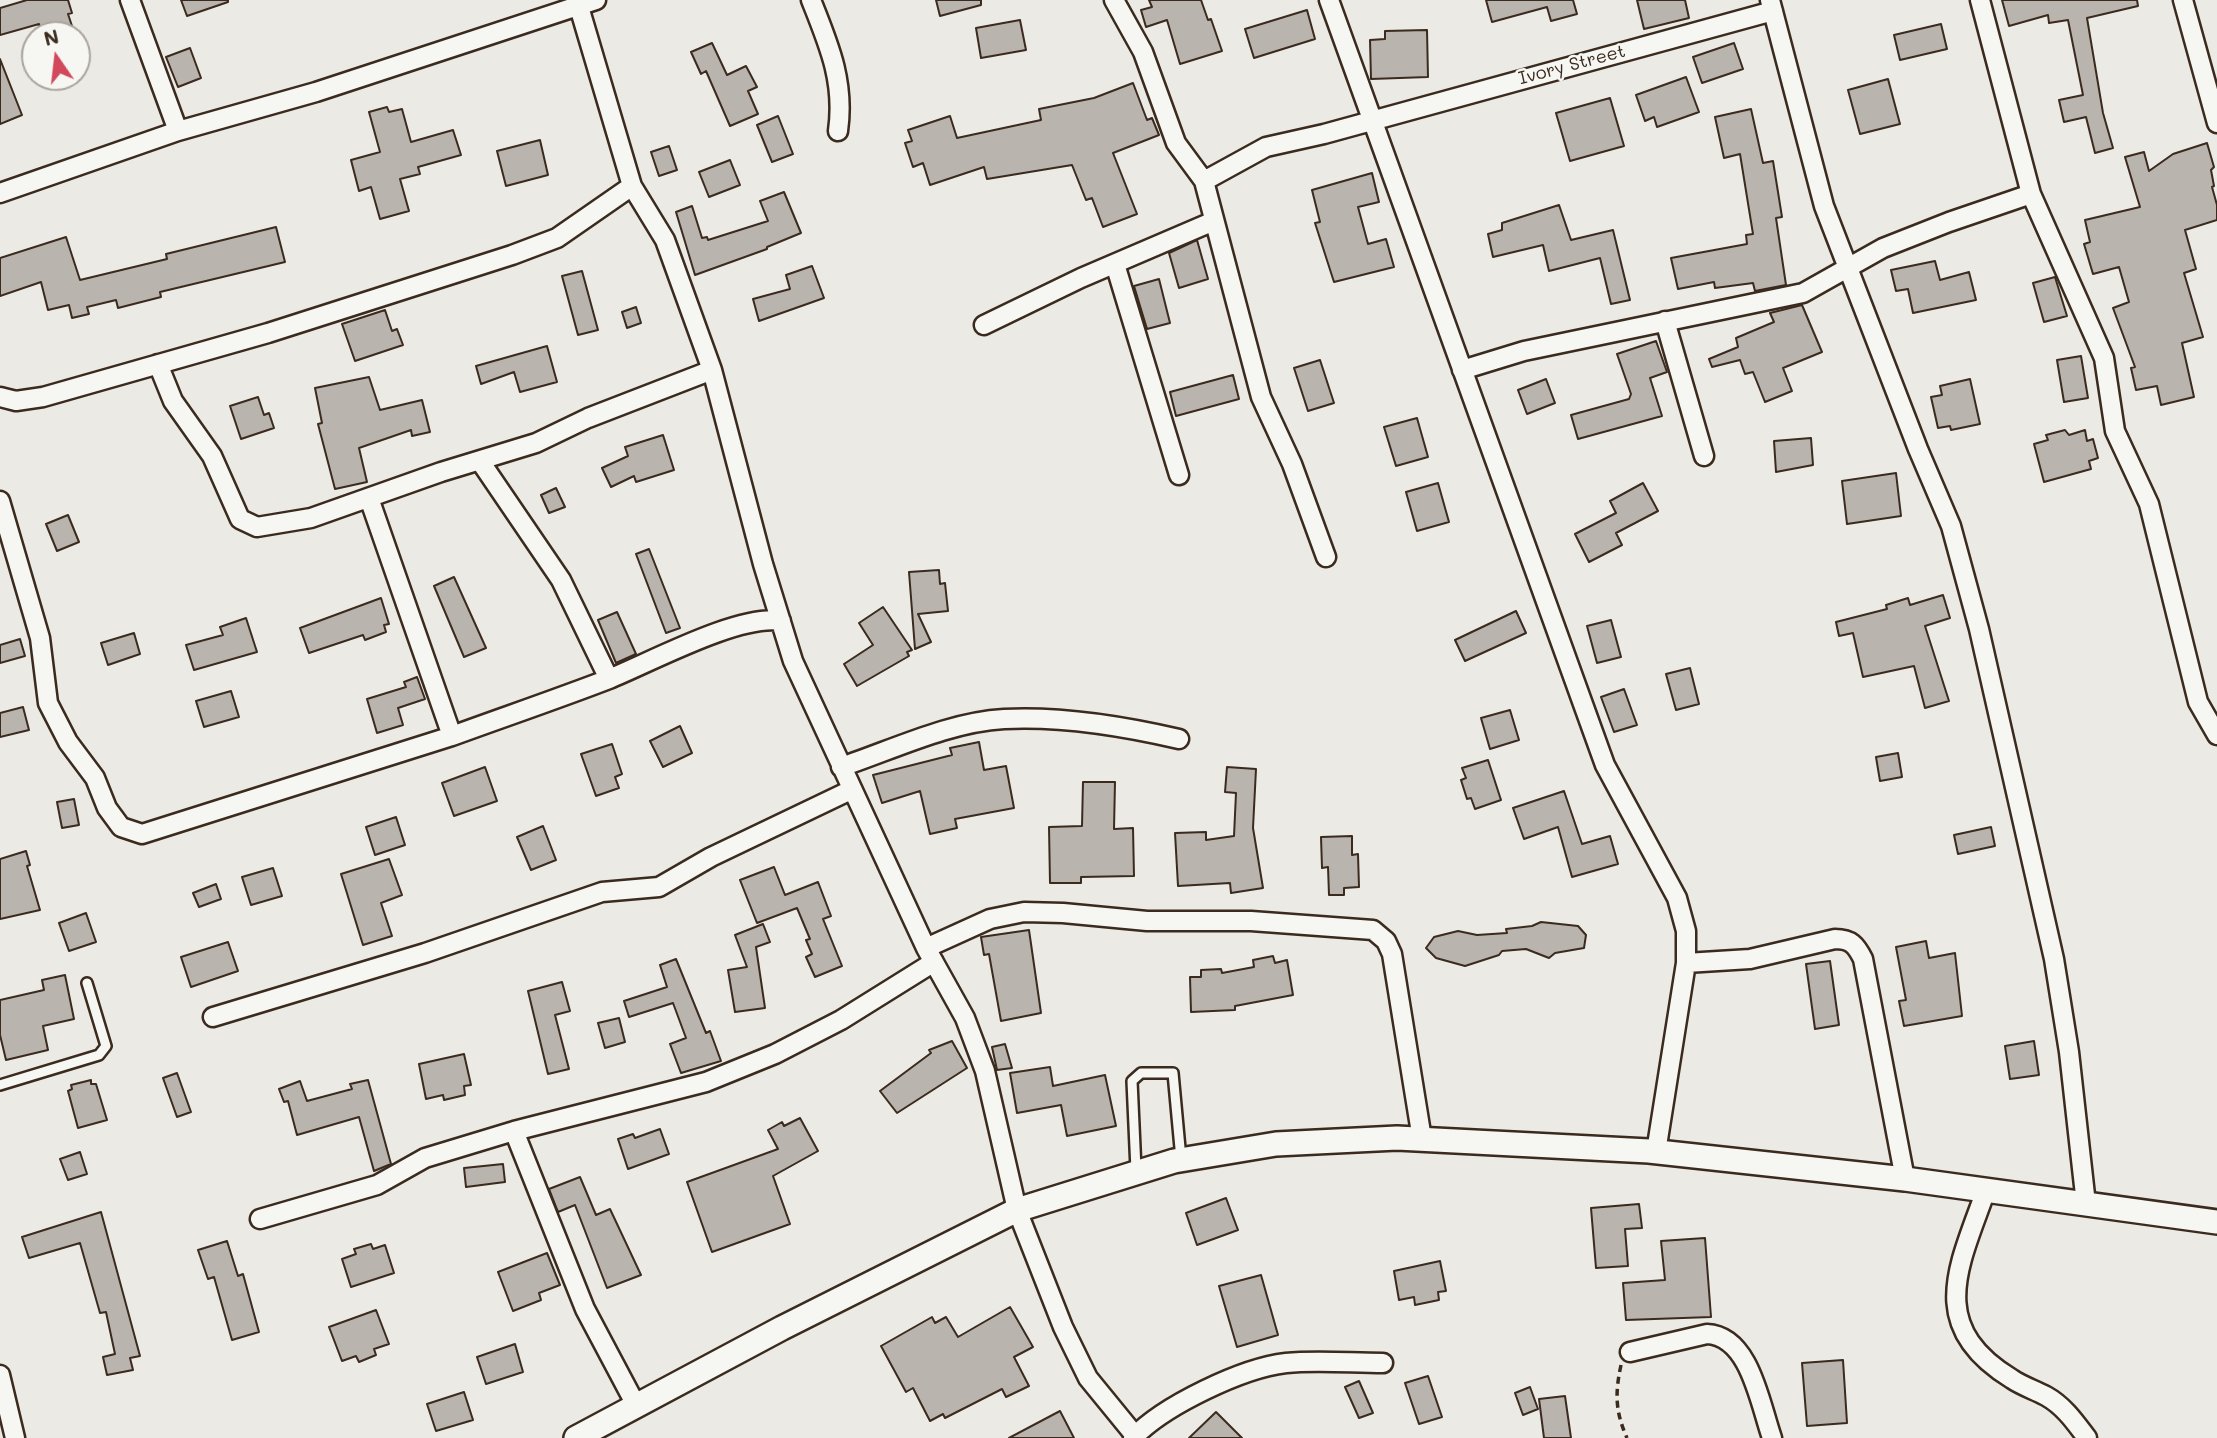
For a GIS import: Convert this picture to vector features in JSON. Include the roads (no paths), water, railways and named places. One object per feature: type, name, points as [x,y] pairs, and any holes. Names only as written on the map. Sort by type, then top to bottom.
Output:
[{"type":"street","points":[[130,0],[178,131]]},
{"type":"street","points":[[811,0],[837,69],[841,90],[838,131]]},
{"type":"street","points":[[1114,0],[1143,52],[1176,143],[1203,181],[1261,397],[1292,464],[1326,557]]},
{"type":"street","points":[[1329,0],[1462,370],[1542,582],[1605,765],[1677,898],[1686,931],[1686,963],[1656,1152]]},
{"type":"street","points":[[1979,0],[2031,194],[2104,358],[2115,431],[2149,504],[2198,702],[2217,736]]},
{"type":"street","points":[[2183,0],[2217,123]]},
{"type":"street","points":[[0,193],[178,131],[316,92],[584,2],[632,187],[665,240],[712,370],[793,661],[930,955],[965,1018],[985,1071],[1017,1210],[1063,1327],[1088,1378],[1135,1437],[1174,1405],[1219,1384],[1284,1363],[1383,1363]]},
{"type":"street","points":[[1771,6],[1824,206],[1918,449],[1951,526],[1996,695],[2054,959],[2069,1052],[2086,1204]]},
{"type":"street","name":"Ivory Street","points":[[1203,181],[1266,147],[1371,120],[1771,6]]},
{"type":"street","points":[[0,397],[16,401],[43,397],[268,333],[546,242],[557,238],[632,187]]},
{"type":"street","points":[[1462,370],[1524,351],[1803,293],[1849,266],[1949,222],[2031,194]]},
{"type":"street","points":[[984,325],[1115,264],[1214,222]]},
{"type":"street","points":[[1115,264],[1179,475]]},
{"type":"street","points":[[1665,321],[1704,456]]},
{"type":"street","points":[[158,364],[173,401],[212,456],[232,506],[246,525],[272,526],[311,518],[536,443],[588,418],[712,370]]},
{"type":"street","points":[[480,461],[561,580],[609,679]]},
{"type":"street","points":[[369,498],[452,736]]},
{"type":"street","points":[[0,501],[40,638],[48,704],[68,742],[95,778],[107,808],[121,827],[142,834],[452,736],[609,679],[709,637],[766,618],[781,621]]},
{"type":"street","points":[[841,768],[946,731],[1003,719],[1122,726],[1179,739]]},
{"type":"street","points":[[213,1017],[425,953],[602,892],[659,887],[710,857],[851,790]]},
{"type":"street","points":[[260,1219],[377,1185],[425,1158],[514,1131],[706,1082],[775,1054],[841,1020],[930,955],[990,919],[1024,912],[1147,921],[1251,921],[1373,930],[1386,941],[1392,954],[1422,1139]]},
{"type":"street","points":[[1686,963],[1750,959],[1835,939],[1846,939],[1857,946],[1863,958],[1905,1179]]},
{"type":"street","points":[[514,1131],[585,1309],[637,1407]]},
{"type":"street","points":[[576,1438],[782,1328],[1017,1210],[1181,1160],[1276,1144],[1422,1139],[1656,1152],[1905,1179],[2217,1222]]},
{"type":"street","points":[[1986,1190],[1955,1277],[1954,1298],[1958,1318],[1979,1353],[2011,1379],[2066,1409],[2087,1438]]},
{"type":"street","points":[[1630,1352],[1707,1334],[1719,1334],[1730,1341],[1743,1358],[1772,1438]]},
{"type":"street","points":[[1,1386],[15,1438]]},
{"type":"lane","points":[[0,1085],[99,1055],[106,1046],[87,983]]},
{"type":"lane","points":[[1136,1172],[1132,1081],[1141,1073],[1173,1073],[1181,1160]]}]
